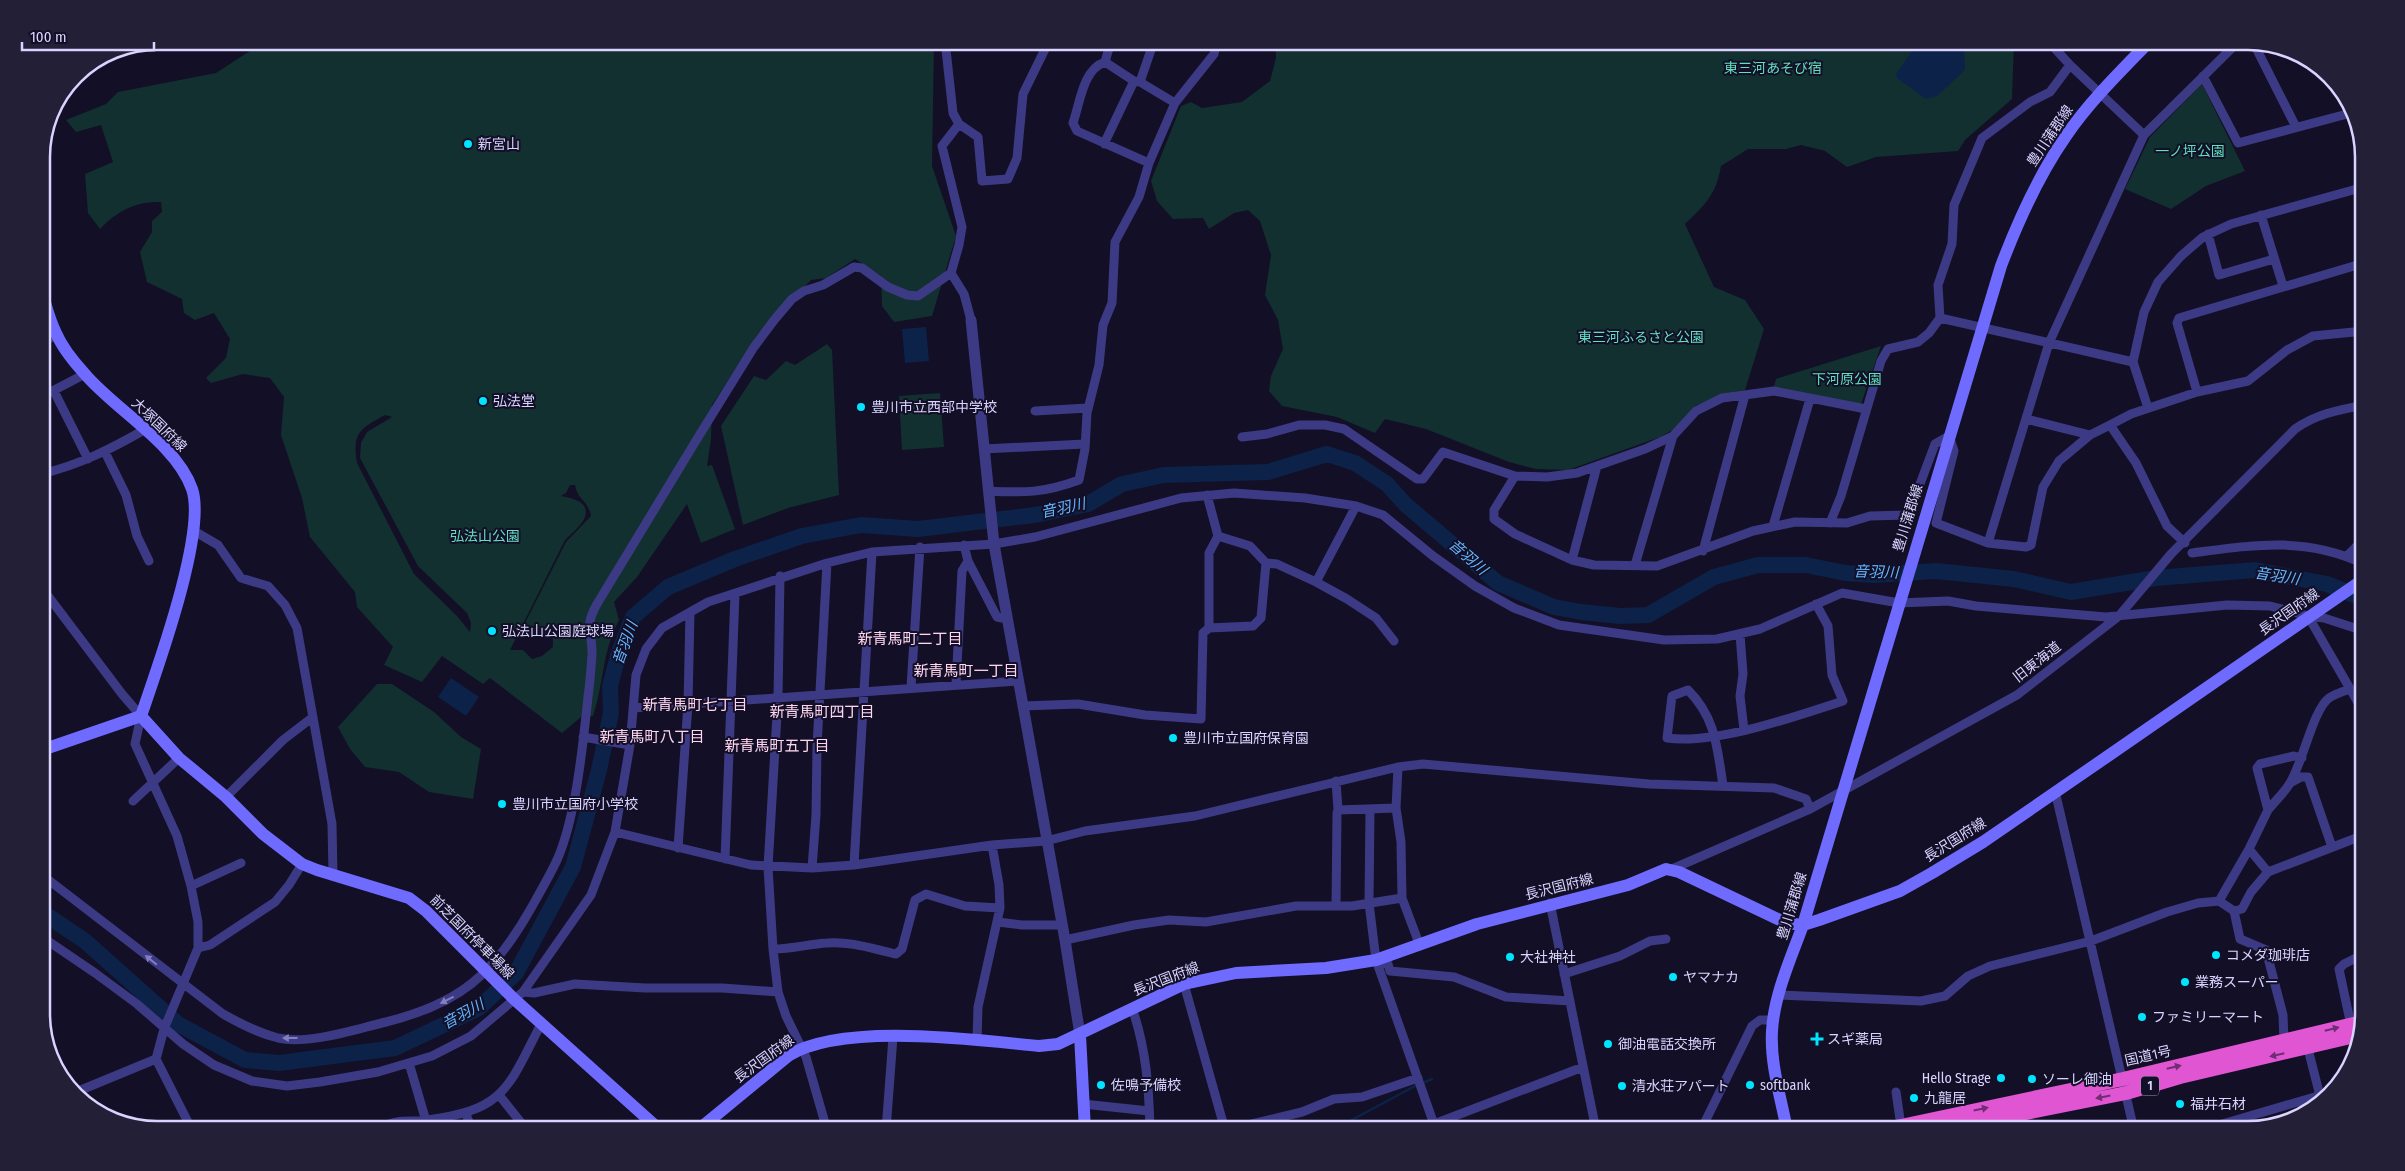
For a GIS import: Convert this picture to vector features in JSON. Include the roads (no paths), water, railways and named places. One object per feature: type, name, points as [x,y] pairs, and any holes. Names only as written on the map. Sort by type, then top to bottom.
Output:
[{"type":"highway","name":"国道1号","points":[[1978,1121],[2124,1086],[2355,1019]]},
{"type":"highway","name":"国道1号","points":[[1929,1121],[2180,1077],[2308,1049],[2352,1037]]},
{"type":"main road","name":"豊川蒲郡線","points":[[1785,1121],[1773,1055],[1773,1020],[1779,995],[1803,925],[1844,791],[1919,533],[2001,266],[2018,221],[2041,177],[2066,136],[2100,93],[2141,50]]},
{"type":"main road","name":"大塚国府線","points":[[50,315],[56,334],[84,374],[169,452],[182,468],[193,490],[194,531],[186,568],[141,716]]},
{"type":"main road","name":"長沢国府線","points":[[1803,925],[1900,891],[1983,842],[2355,585]]},
{"type":"main road","points":[[50,747],[141,716]]},
{"type":"main road","name":"前芝国府停車場線","points":[[141,716],[179,758],[226,797],[263,834],[302,864],[409,898],[448,931],[488,974],[518,995],[541,1024],[650,1121]]},
{"type":"main road","points":[[1672,869],[1786,923],[1803,925]]},
{"type":"main road","name":"長沢国府線","points":[[709,1121],[788,1056],[802,1047],[835,1039],[893,1037],[977,1040],[1039,1046],[1058,1044],[1184,984],[1236,972],[1326,968],[1376,960],[1420,946],[1477,924],[1550,903],[1582,898],[1628,885],[1672,869]]},
{"type":"main road","points":[[1080,1035],[1084,1121]]},
{"type":"street","points":[[946,50],[953,113],[959,124],[978,137],[982,181],[1008,179],[1017,158],[1023,94],[1045,50]]},
{"type":"street","points":[[1105,62],[1108,50]]},
{"type":"street","points":[[1104,144],[1137,82],[1150,50]]},
{"type":"street","points":[[988,493],[1027,493],[1056,488],[1079,480],[1088,408],[1099,365],[1103,325],[1112,303],[1115,242],[1139,197],[1149,163],[1175,103],[1214,54],[1215,50]]},
{"type":"street","points":[[2057,50],[2070,65],[2144,135]]},
{"type":"street","points":[[1988,544],[2049,343],[2144,135],[2230,50]]},
{"type":"street","points":[[2257,51],[2296,127]]},
{"type":"street","points":[[1105,62],[1175,103]]},
{"type":"street","points":[[1105,62],[1097,65],[1090,72],[1073,123],[1076,132],[1149,163]]},
{"type":"street","points":[[1830,523],[1841,496],[1881,361],[1888,349],[1918,342],[1930,333],[1940,318],[1938,285],[1952,244],[1954,205],[1982,138],[2030,102],[2050,92],[2070,65]]},
{"type":"street","points":[[2203,76],[2238,143],[2346,114]]},
{"type":"street","points":[[50,881],[182,986],[223,1014],[253,1030],[280,1038],[304,1038],[335,1034],[419,1014],[459,993],[488,974],[512,942],[558,859],[569,820],[586,737],[592,654],[588,630],[591,615],[754,348],[774,320],[798,295],[841,276],[854,267],[862,268],[888,287],[907,295],[918,296],[951,273],[960,245],[962,228],[942,146],[959,124]]},
{"type":"street","points":[[2148,408],[2133,362],[2144,312],[2158,282],[2181,256],[2208,234],[2231,224],[2355,189]]},
{"type":"street","points":[[2261,215],[2283,286]]},
{"type":"street","points":[[2208,234],[2219,275],[2274,259]]},
{"type":"street","points":[[2197,392],[2177,323],[2179,318],[2355,266]]},
{"type":"street","points":[[951,273],[964,294],[972,320],[994,544],[1065,940],[1080,1035]]},
{"type":"street","points":[[1940,318],[2133,362]]},
{"type":"street","points":[[1516,476],[1494,510],[1494,518],[1523,538],[1572,560],[1594,565],[1657,566],[1773,526],[1795,522],[1846,522],[1870,516],[1907,514],[1912,508],[1935,444],[1949,436],[1954,451],[1936,523],[1988,544],[2026,547],[2031,545],[2043,486],[2059,461],[2090,435],[2148,408],[2197,392],[2248,381],[2287,350],[2313,336],[2355,332]]},
{"type":"street","points":[[50,338],[56,334]]},
{"type":"street","points":[[50,393],[84,374]]},
{"type":"street","points":[[54,391],[88,459]]},
{"type":"street","points":[[1242,437],[1267,434],[1299,425],[1326,425],[1344,429],[1417,479],[1423,479],[1443,452],[1516,476],[1547,477],[1570,474],[1645,450],[1673,436],[1696,411],[1722,398],[1774,391],[1866,409]]},
{"type":"street","points":[[1703,551],[1745,395]]},
{"type":"street","points":[[1773,526],[1810,399]]},
{"type":"street","name":"旧東海道","points":[[1672,869],[1810,809],[2017,695],[2122,613],[2164,562],[2185,543],[2220,502],[2295,429],[2309,419],[2326,412],[2355,407]]},
{"type":"street","points":[[1035,411],[1088,408]]},
{"type":"street","points":[[2026,419],[2090,435]]},
{"type":"street","points":[[2110,425],[2136,463],[2167,526],[2185,543]]},
{"type":"street","points":[[50,471],[105,452],[144,430]]},
{"type":"street","points":[[1635,566],[1673,436]]},
{"type":"street","points":[[984,449],[1085,444]]},
{"type":"street","points":[[105,452],[126,495],[137,536],[149,561]]},
{"type":"street","points":[[1572,560],[1597,466]]},
{"type":"street","points":[[50,942],[137,1004],[214,1066],[252,1081],[287,1086],[320,1082],[378,1072],[432,1056],[470,1036],[518,995],[591,895],[615,832],[636,675],[646,649],[662,628],[708,602],[735,594],[780,576],[827,563],[872,552],[920,547],[994,544],[1034,537],[1180,498],[1234,492],[1325,500],[1356,506],[1383,515],[1433,556],[1475,586],[1514,608],[1559,625],[1664,640],[1717,639],[1760,629],[1842,593],[1899,600],[1948,601],[1985,607],[2106,617],[2122,613],[2227,605],[2270,606],[2312,614],[2355,628]]},
{"type":"street","points":[[1207,495],[1218,536],[1209,553],[1209,628]]},
{"type":"street","points":[[1316,582],[1356,506]]},
{"type":"street","points":[[194,531],[218,545],[241,578],[268,586],[285,605],[297,628],[332,824],[333,874]]},
{"type":"street","points":[[1218,536],[1250,546],[1266,562],[1277,564],[1347,598],[1376,618],[1394,641]]},
{"type":"street","points":[[2192,553],[2268,543],[2319,548],[2355,560]]},
{"type":"street","points":[[964,545],[968,561],[997,617],[1007,619]]},
{"type":"street","points":[[911,687],[920,547]]},
{"type":"street","points":[[2347,556],[2355,548]]},
{"type":"street","points":[[854,865],[872,552]]},
{"type":"street","points":[[956,684],[962,571],[968,561]]},
{"type":"street","points":[[1022,706],[1078,704],[1145,714],[1201,719],[1203,633],[1209,628],[1253,626],[1260,618],[1266,562]]},
{"type":"street","points":[[812,868],[827,563]]},
{"type":"street","points":[[780,576],[778,698],[768,867],[773,949],[778,992],[786,1016],[802,1047],[824,1121]]},
{"type":"street","points":[[725,859],[735,594]]},
{"type":"street","points":[[50,599],[122,694],[141,716],[136,744],[152,784],[177,836],[191,886],[198,922],[198,948],[165,1026],[156,1060],[187,1121]]},
{"type":"street","points":[[1724,785],[1714,735],[1712,724],[1700,702],[1688,690],[1672,696],[1667,738],[1704,738],[1714,735],[1744,730],[1797,717],[1843,701],[1832,675],[1828,626],[1816,604]]},
{"type":"street","points":[[678,848],[688,704],[690,612]]},
{"type":"street","points":[[2312,614],[2355,697]]},
{"type":"street","points":[[1740,634],[1744,674],[1740,696],[1744,730]]},
{"type":"street","points":[[633,708],[911,687],[1019,681]]},
{"type":"street","points":[[2290,784],[2302,758],[2314,720],[2322,706],[2329,698],[2350,688]]},
{"type":"street","points":[[226,797],[283,740],[313,717]]},
{"type":"street","points":[[586,737],[627,744]]},
{"type":"street","points":[[2268,810],[2258,768],[2260,764],[2294,756],[2302,758]]},
{"type":"street","points":[[133,801],[179,758]]},
{"type":"street","points":[[615,832],[725,859],[768,867],[812,868],[854,865],[992,845],[1046,841],[1086,831],[1233,808],[1336,781],[1398,767],[1423,764],[1649,784],[1774,788],[1806,799],[1810,809]]},
{"type":"street","points":[[1398,767],[1396,808],[1401,842],[1402,898],[1420,946]]},
{"type":"street","points":[[2219,901],[2249,849],[2268,810],[2290,784],[2301,776],[2308,777],[2332,847]]},
{"type":"street","points":[[1336,781],[1338,810],[1336,906]]},
{"type":"street","points":[[2055,792],[2132,1121]]},
{"type":"street","points":[[1338,810],[1396,808]]},
{"type":"street","points":[[1370,810],[1369,903],[1376,960],[1433,1121]]},
{"type":"street","points":[[2234,911],[2242,909],[2251,892],[2268,872],[2355,839]]},
{"type":"street","points":[[977,1040],[978,1007],[1000,908],[999,885],[992,845]]},
{"type":"street","points":[[2249,849],[2268,872]]},
{"type":"street","points":[[191,886],[241,863]]},
{"type":"street","points":[[198,948],[210,945],[275,902],[289,885],[302,864]]},
{"type":"street","points":[[773,949],[792,949],[827,943],[851,943],[896,954],[902,949],[915,900],[926,894],[966,906],[1000,908]]},
{"type":"street","points":[[1065,940],[1134,924],[1169,920],[1206,922],[1296,906],[1336,906],[1402,898]]},
{"type":"street","points":[[1779,995],[1921,1001],[1945,996],[1968,976],[1990,966],[2091,941],[2167,912],[2198,903],[2219,901],[2234,911],[2240,939],[2266,950],[2283,1015],[2284,1041]]},
{"type":"street","points":[[1550,903],[1594,1121]]},
{"type":"street","points":[[998,922],[1022,925],[1062,925]]},
{"type":"street","points":[[1564,974],[1620,956],[1650,941],[1666,939]]},
{"type":"street","points":[[2355,958],[2344,964],[2339,970],[2355,1018]]},
{"type":"street","points":[[1376,960],[1388,964],[1390,971],[1454,977],[1506,997],[1570,1001]]},
{"type":"street","points":[[518,995],[575,984],[645,988],[722,988],[778,992]]},
{"type":"street","points":[[1184,984],[1222,1121]]},
{"type":"street","points":[[1132,1008],[1142,1035],[1147,1070],[1150,1121]]},
{"type":"street","points":[[1705,1121],[1752,1026],[1755,1022],[1773,1020]]},
{"type":"street","points":[[409,1063],[426,1121],[466,1114],[482,1108],[499,1095],[515,1076],[541,1024]]},
{"type":"street","points":[[887,1121],[893,1037]]},
{"type":"street","points":[[2308,1049],[2318,1095]]},
{"type":"street","points":[[82,1090],[156,1060]]},
{"type":"street","points":[[1450,1121],[1583,1066]]},
{"type":"street","points":[[1264,1121],[1302,1112],[1334,1100],[1362,1097],[1418,1078]]},
{"type":"street","points":[[1896,1092],[1900,1121]]},
{"type":"street","points":[[499,1095],[520,1121]]},
{"type":"street","points":[[2233,1121],[2316,1097]]},
{"type":"street","points":[[1083,1104],[1149,1111]]},
{"type":"street","points":[[466,1114],[469,1121]]},
{"type":"water","points":[[1913,50],[1964,50],[1965,70],[1937,96],[1926,99],[1897,78],[1896,74]]},
{"type":"water","points":[[926,327],[929,361],[905,363],[902,329]]},
{"type":"water","points":[[451,678],[479,697],[466,716],[438,697]]},
{"type":"waterway","name":"音羽川","points":[[50,917],[85,941],[178,1024],[245,1060],[279,1063],[395,1048],[479,1008],[516,973],[573,867],[599,770],[611,713],[610,686],[619,652],[633,617],[668,587],[735,559],[802,536],[861,525],[918,529],[1035,515],[1088,504],[1122,484],[1164,475],[1268,472],[1327,454],[1355,463],[1387,484],[1406,505],[1498,583],[1554,607],[1620,616],[1648,615],[1714,577],[1758,565],[1806,565],[1845,573],[1874,575],[1936,571],[2014,579],[2071,592],[2156,578],[2255,570],[2327,584],[2355,595]]},
{"type":"waterway","points":[[1425,1082],[1432,1079]]},
{"type":"waterway","points":[[1350,1121],[1415,1086]]},
{"type":"place","name":"新宮山","points":[[468,144]]},
{"type":"place","name":"弘法堂","points":[[483,401]]},
{"type":"place","name":"豊川市立西部中学校","points":[[861,407]]},
{"type":"place","name":"弘法山公園庭球場","points":[[492,631]]},
{"type":"place","name":"豊川市立国府保育園","points":[[1173,738]]},
{"type":"place","name":"豊川市立国府小学校","points":[[502,804]]},
{"type":"place","name":"コメダ珈琲店","points":[[2216,955]]},
{"type":"place","name":"大社神社","points":[[1510,957]]},
{"type":"place","name":"ヤマナカ","points":[[1673,977]]},
{"type":"place","name":"業務スーパー","points":[[2185,982]]},
{"type":"place","name":"ファミリーマート","points":[[2142,1017]]},
{"type":"place","name":"スギ薬局","points":[[1817,1039]]},
{"type":"place","name":"御油電話交換所","points":[[1608,1044]]},
{"type":"place","name":"Hello Strage","points":[[2001,1078]]},
{"type":"place","name":"ソーレ御油","points":[[2032,1079]]},
{"type":"place","name":"佐鳴予備校","points":[[1101,1085]]},
{"type":"place","name":"softbank","points":[[1750,1085]]},
{"type":"place","name":"清水荘アパート","points":[[1622,1086]]},
{"type":"place","name":"九龍居","points":[[1914,1098]]},
{"type":"place","name":"福井石材","points":[[2180,1104]]},
{"type":"district","name":"新青馬町二丁目","points":[[910,639]]},
{"type":"district","name":"新青馬町一丁目","points":[[966,671]]},
{"type":"district","name":"新青馬町七丁目","points":[[695,705]]},
{"type":"district","name":"新青馬町四丁目","points":[[822,712]]},
{"type":"district","name":"新青馬町八丁目","points":[[652,737]]},
{"type":"district","name":"新青馬町五丁目","points":[[777,746]]},
{"type":"park label","name":"東三河あそび宿","points":[[1773,68]]},
{"type":"park label","name":"一ノ坪公園","points":[[2190,151]]},
{"type":"park label","name":"東三河ふるさと公園","points":[[1641,337]]},
{"type":"park label","name":"下河原公園","points":[[1847,379]]},
{"type":"park label","name":"弘法山公園","points":[[485,536]]}]
